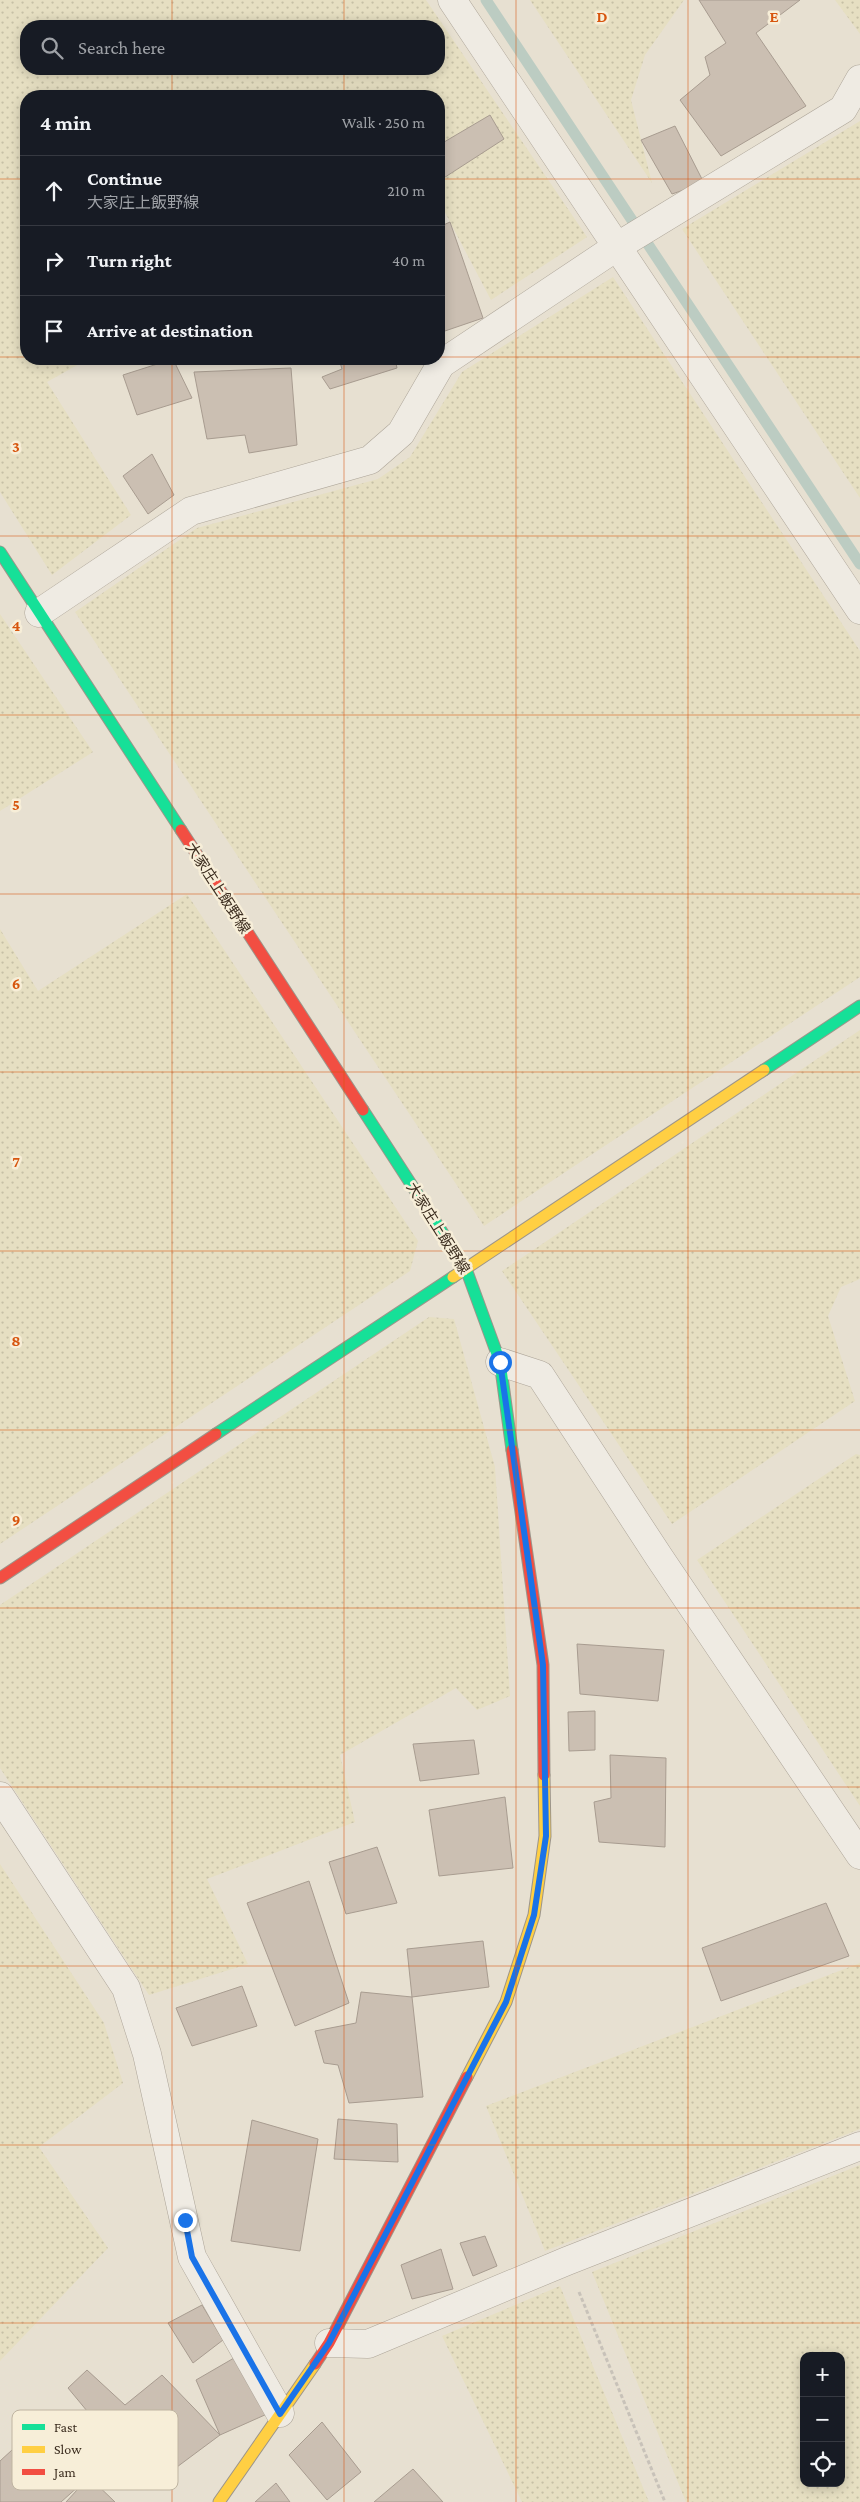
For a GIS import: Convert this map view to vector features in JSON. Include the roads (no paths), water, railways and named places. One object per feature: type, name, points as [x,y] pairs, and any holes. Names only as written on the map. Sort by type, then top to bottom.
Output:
[{"type":"main road","name":"大家庄上飯野線","points":[[0,552],[466,1269],[500,1362],[543,1665],[546,1836],[534,1915],[506,2002],[329,2343],[219,2502]]},
{"type":"main road","points":[[0,1578],[860,1006]]},
{"type":"street","points":[[452,0],[860,610]]},
{"type":"street","points":[[445,361],[618,246],[844,109],[860,79]]},
{"type":"street","points":[[39,613],[191,511],[370,460],[401,433],[440,365]]},
{"type":"street","points":[[500,1362],[540,1375],[659,1557],[860,1855]]},
{"type":"street","points":[[0,1796],[126,1988],[147,2054],[192,2257],[280,2414]]},
{"type":"street","points":[[329,2343],[368,2344],[567,2261],[860,2146]]},
{"type":"waterway","points":[[486,0],[860,564]]}]
